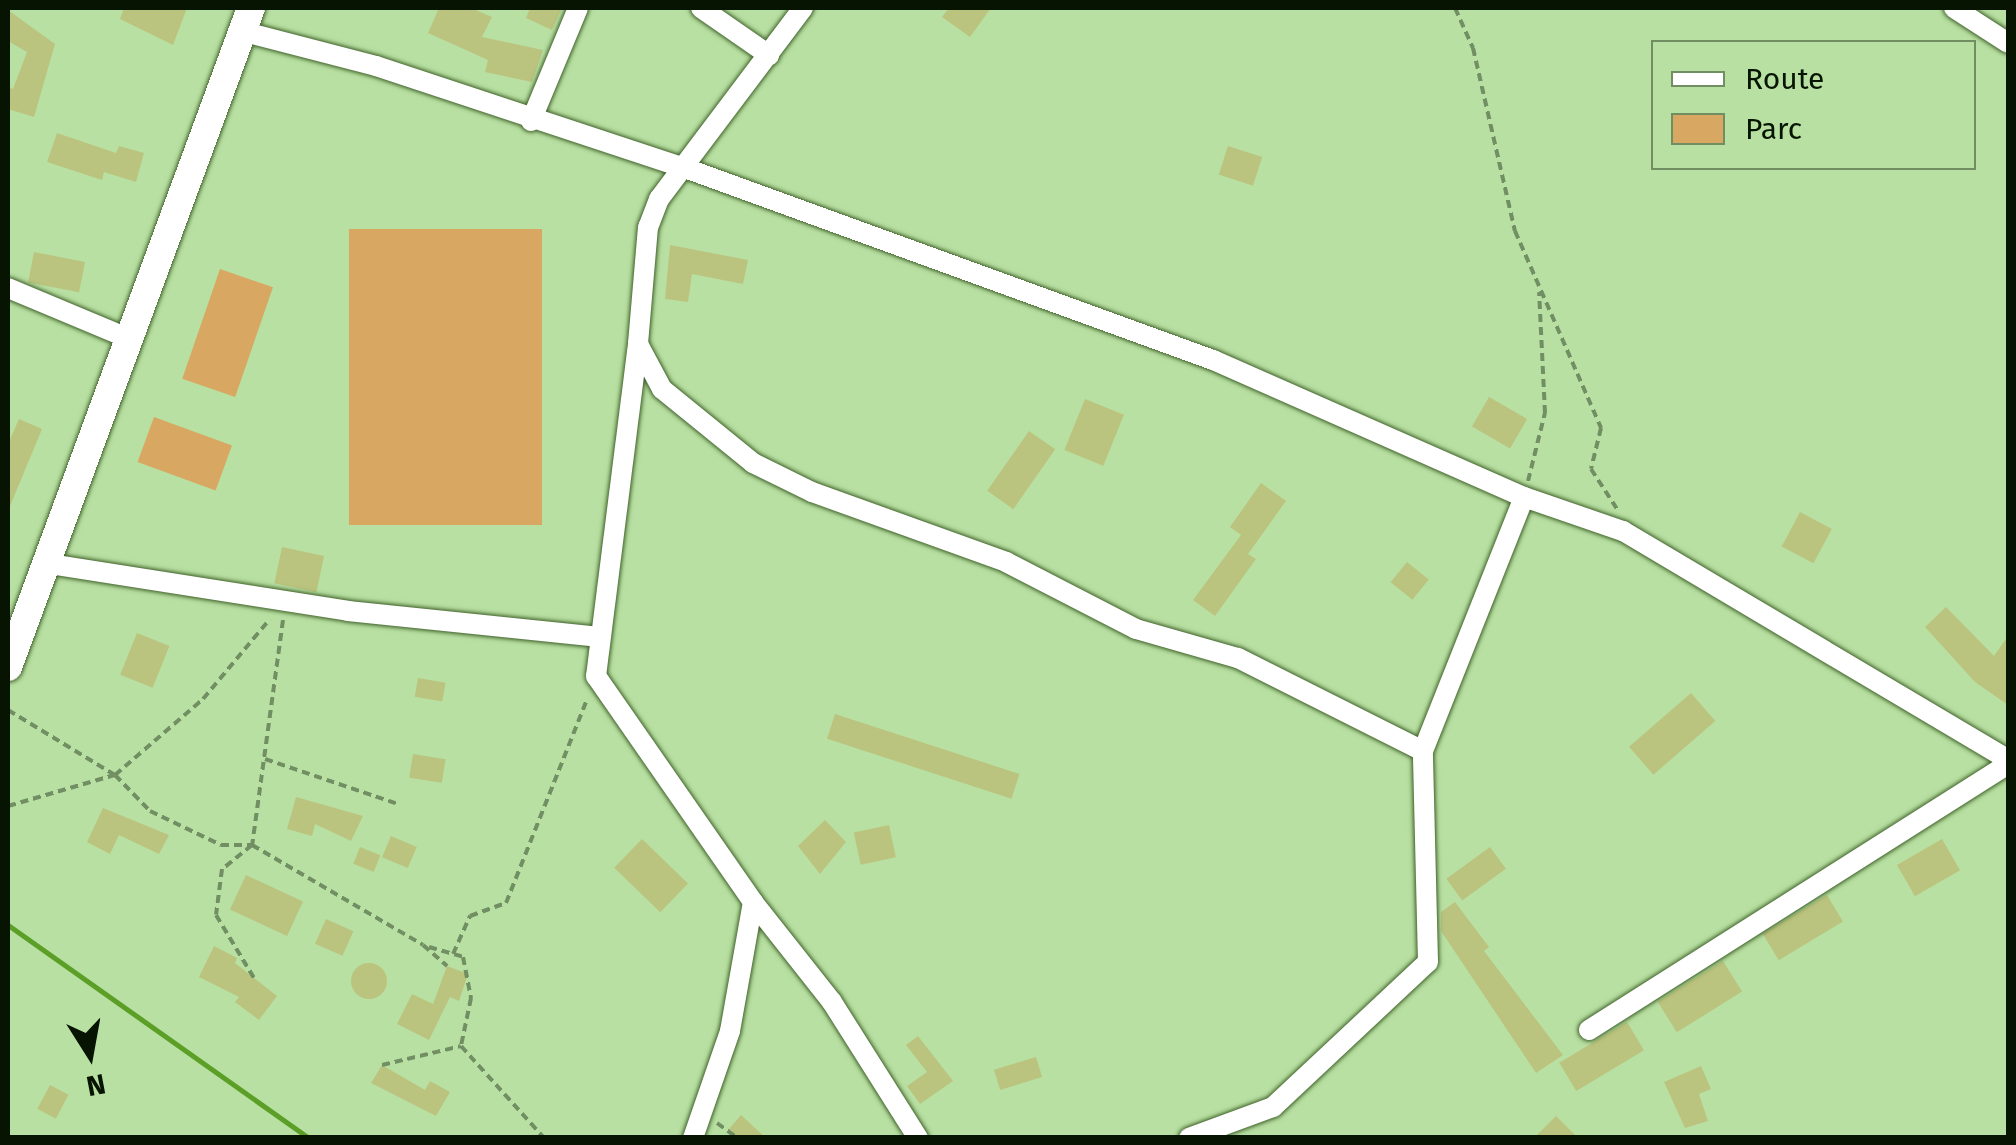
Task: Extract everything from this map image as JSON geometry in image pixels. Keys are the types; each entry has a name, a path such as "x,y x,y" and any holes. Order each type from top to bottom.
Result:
{"street":[{"path":"532,121 578,8"},
{"path":"701,8 769,55"},
{"path":"803,8 660,199 648,227 638,344 596,676 753,902 832,1002 918,1138"},
{"path":"1954,8 2008,43"},
{"path":"8,666 124,337 246,19 532,121 686,168 1214,360 1524,497 1623,532 2008,762 1588,1030"},
{"path":"8,288 124,337"},
{"path":"638,344 678,406 753,462 812,492 1006,562 1136,629 1238,658 1423,751"},
{"path":"1189,1138 1273,1107 1428,962 1423,751 1524,497"},
{"path":"43,563 286,600 600,636"},
{"path":"693,1138 730,1031 753,902"}],"path":[{"path":"1455,8 1473,48 1515,231 1601,428 1591,468 1618,508 1623,532"},
{"path":"1524,497 1545,413 1539,288"},
{"path":"254,978 216,915 222,869 252,845 286,600"},
{"path":"8,806 115,775 203,699 286,600"},
{"path":"453,954 470,916 506,903 596,676"},
{"path":"8,710 115,775 150,811 221,845 252,845 423,945 446,966"},
{"path":"265,759 398,804"},
{"path":"423,945 464,956 470,986 462,1046 544,1138"},
{"path":"382,1064 462,1046"},
{"path":"704,1115 738,1138"}],"green space":[{"path":"349,229 542,229 542,525 349,525"},
{"path":"220,269 273,287 235,397 182,379"},
{"path":"154,417 232,445 216,490 138,462"}],"building":[{"path":"124,8 187,8 173,45 120,19"},
{"path":"439,8 471,8 492,17 482,37 543,50 532,82 485,72 488,60 428,33"},
{"path":"530,8 562,8 552,30 526,18"},
{"path":"949,8 991,8 970,37 942,17"},
{"path":"8,10 55,44 34,117 8,109 8,87 13,89 27,52 8,41"},
{"path":"57,133 116,153 119,146 144,153 136,182 104,172 102,180 47,162"},
{"path":"1228,146 1262,157 1253,186 1219,175"},
{"path":"670,245 748,260 743,284 692,274 688,302 665,299"},
{"path":"34,252 85,262 79,292 28,282"},
{"path":"1489,397 1527,419 1510,448 1472,426"},
{"path":"1085,399 1124,415 1103,466 1064,450"},
{"path":"19,419 42,429 8,511 8,444"},
{"path":"1029,431 1055,449 1013,509 987,491"},
{"path":"1261,483 1286,501 1248,554 1256,559 1215,616 1193,600 1241,535 1230,527"},
{"path":"1800,512 1832,529 1813,563 1782,546"},
{"path":"282,547 324,556 316,592 274,583"},
{"path":"1407,562 1429,580 1412,600 1391,582"},
{"path":"1946,607 1994,656 2008,636 2008,705 1975,682 1925,627"},
{"path":"137,633 169,646 153,688 120,675"},
{"path":"418,678 446,683 442,702 415,697"},
{"path":"1691,693 1715,721 1653,775 1629,747"},
{"path":"835,714 1020,774 1011,799 827,739"},
{"path":"413,754 446,759 442,783 409,778"},
{"path":"296,797 363,816 351,841 315,824 312,836 287,829"},
{"path":"103,808 169,835 159,854 119,835 110,854 87,842"},
{"path":"825,820 846,842 820,874 798,846"},
{"path":"889,825 896,857 861,865 854,832"},
{"path":"391,836 417,847 408,868 382,857"},
{"path":"642,839 688,883 660,912 614,868"},
{"path":"1942,839 1960,870 1915,896 1897,865"},
{"path":"360,847 380,855 374,872 353,864"},
{"path":"1490,847 1506,869 1462,901 1446,879"},
{"path":"246,875 303,902 287,936 230,909"},
{"path":"1827,895 1843,922 1779,960 1763,934"},
{"path":"1455,902 1489,947 1484,951 1563,1055 1536,1073 1441,931 1441,912"},
{"path":"326,919 353,931 342,956 315,944"},
{"path":"214,946 237,958 235,963 277,996 259,1020 235,1002 239,997 199,977"},
{"path":"1723,961 1742,992 1677,1032 1658,1002"},
{"path":"369,963 381,969 387,981 381,993 369,999 357,993 351,981 357,969"},
{"path":"447,966 468,974 459,1001 450,997 429,1040 397,1024 412,994 433,1004"},
{"path":"1627,1022 1644,1050 1576,1091 1559,1063"},
{"path":"918,1036 953,1081 920,1104 907,1086 927,1072 906,1045"},
{"path":"1036,1057 1042,1077 1000,1090 994,1070"},
{"path":"382,1065 425,1090 430,1081 450,1092 436,1116 371,1083"},
{"path":"1701,1066 1711,1089 1699,1094 1708,1121 1685,1128 1664,1082"},
{"path":"50,1085 69,1095 56,1119 37,1109"},
{"path":"741,1115 766,1138 738,1138 729,1129"},
{"path":"1556,1116 1578,1138 1534,1138"}],"waterway":[{"path":"8,925 309,1138"}]}
